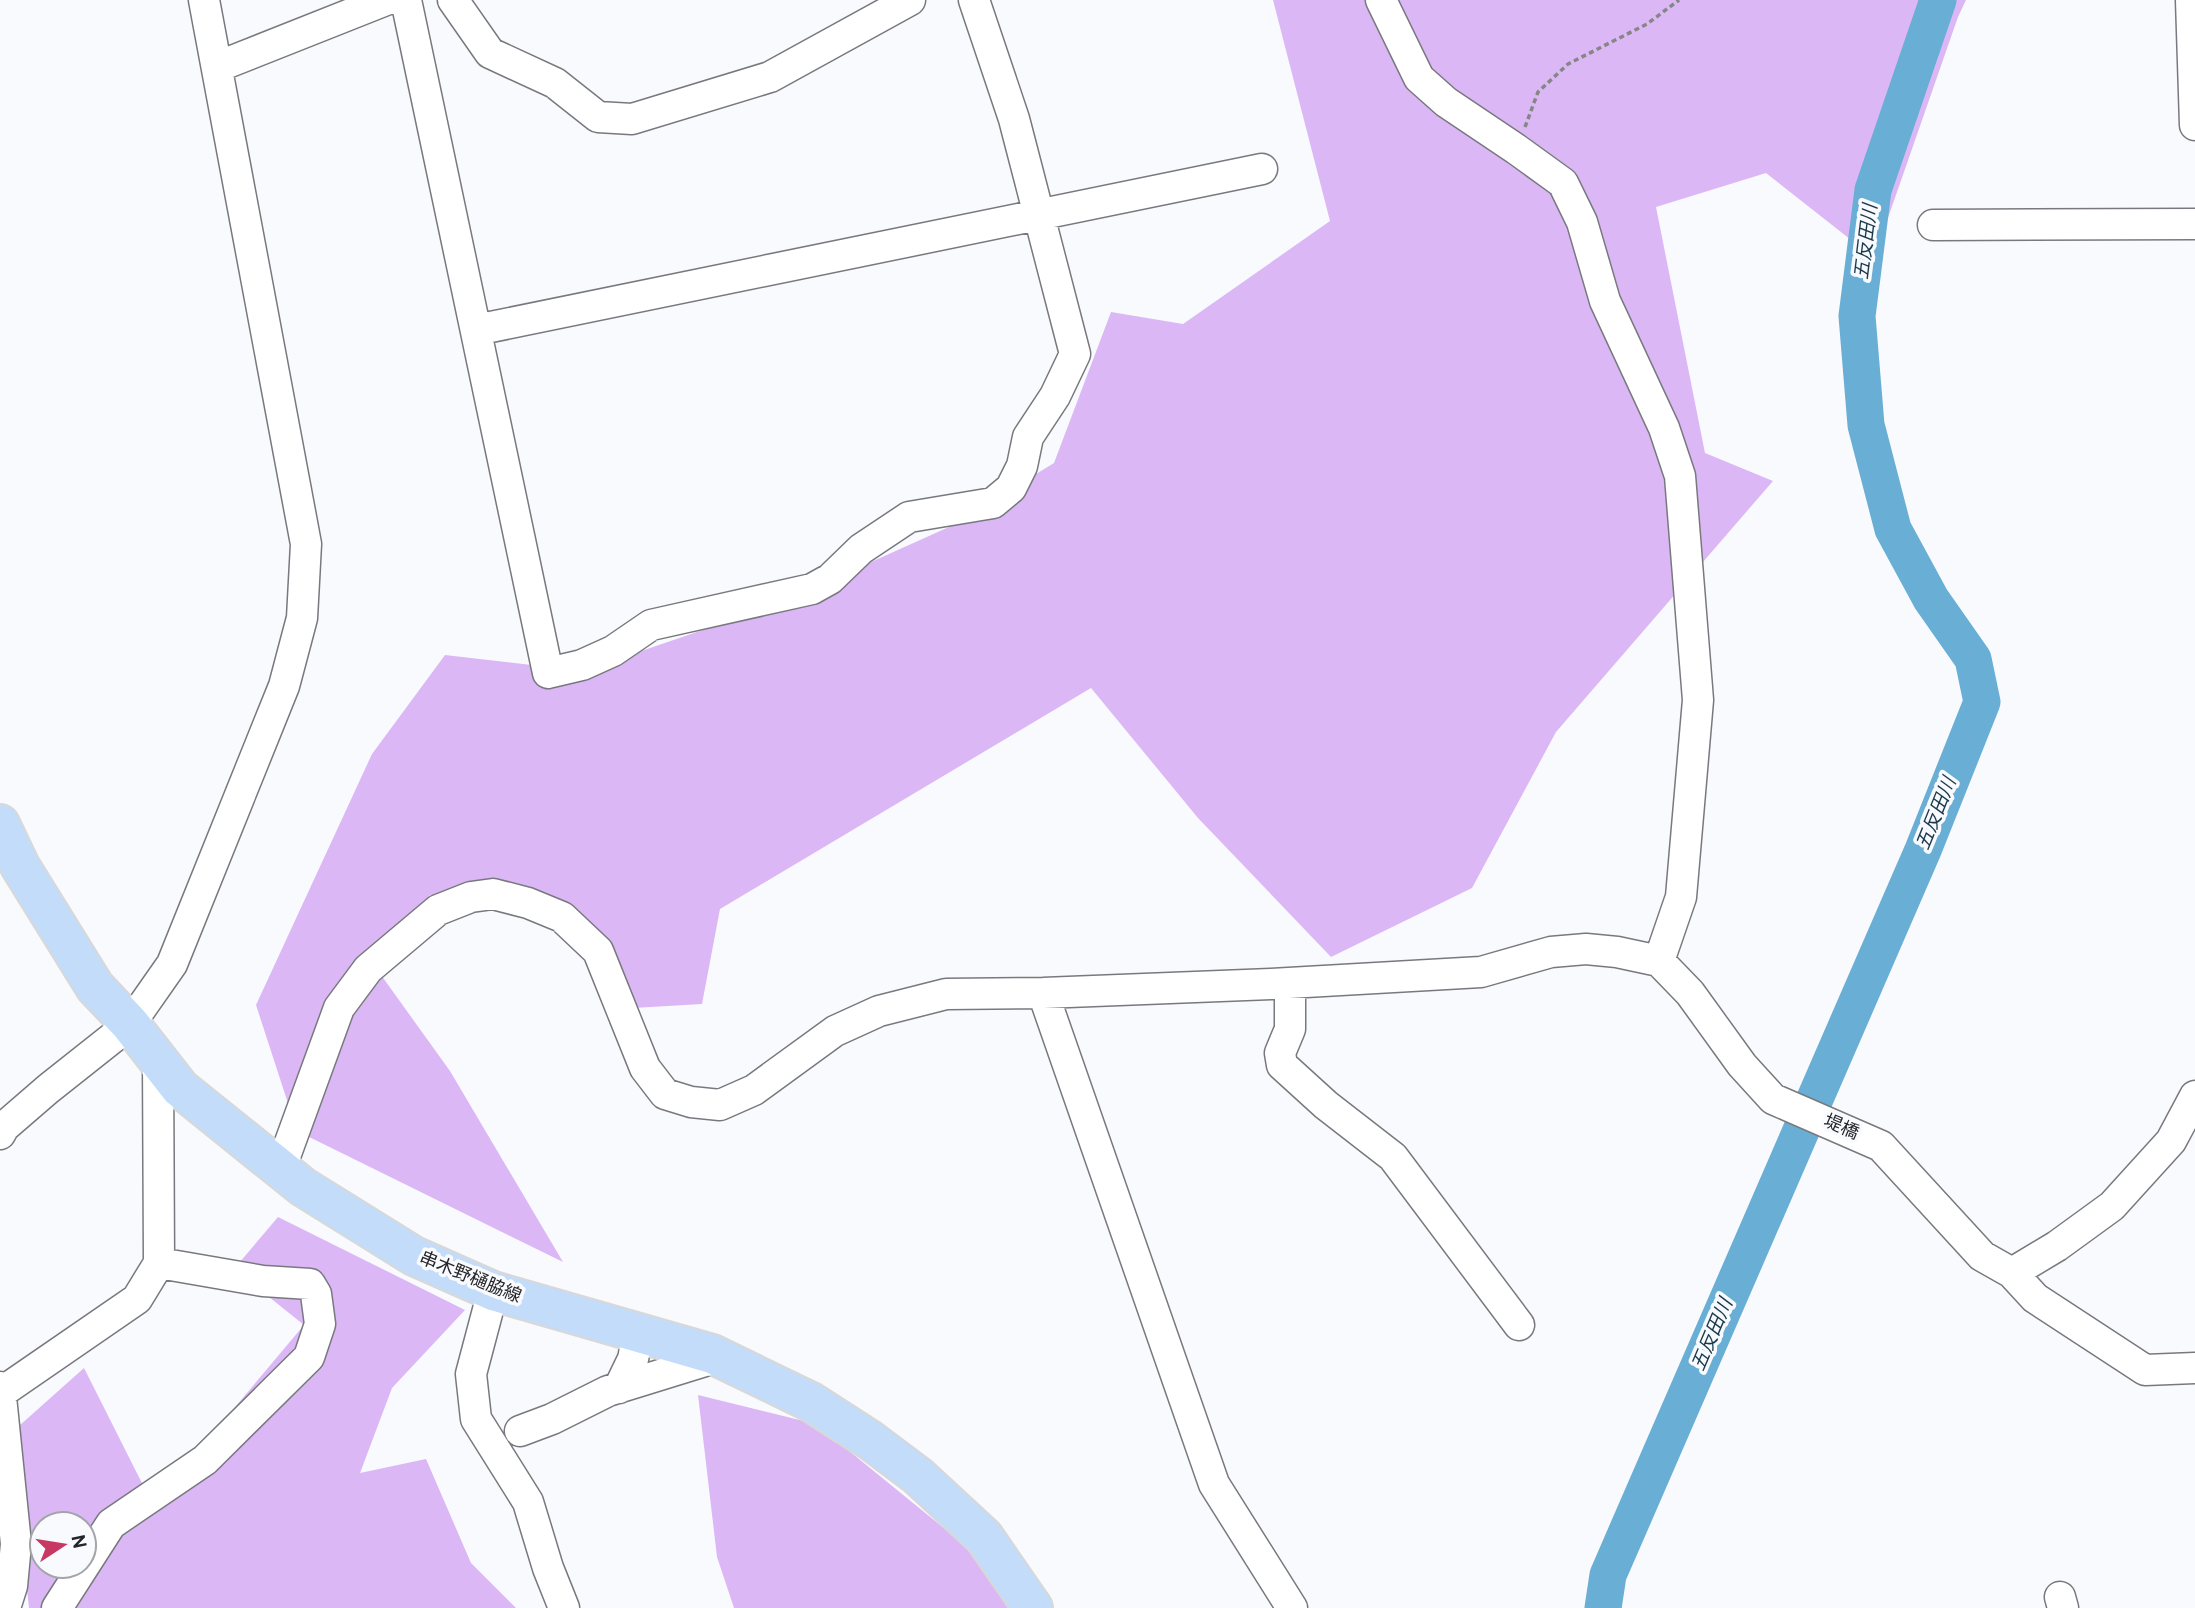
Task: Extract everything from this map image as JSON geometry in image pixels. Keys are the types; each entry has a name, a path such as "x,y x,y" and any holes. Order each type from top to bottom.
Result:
{"main road":[{"name":"串木野樋脇線","path":"0,824 20,866 95,987 130,1024 180,1088 280,1170 414,1256 493,1291 719,1357 811,1402 870,1440 918,1476 984,1537 1033,1608"}],"street":[{"path":"0,1135 4,1127 48,1088 130,1024 172,964 284,686 302,618 306,544 204,0"},
{"path":"218,67 386,0"},
{"path":"405,0 548,673 593,661 651,625 812,589 830,579 861,549 909,517 993,503 1011,488 1022,466 1028,437 1055,396 1075,354 1014,119 974,0"},
{"path":"453,0 490,53 555,83 598,117 632,119 770,77 906,1"},
{"path":"280,1170 338,1008 368,969 398,943 438,910 471,897 493,894 562,917 598,951 645,1068 665,1094 691,1102 720,1105 754,1090 835,1031 879,1011 946,994 1043,993 1290,983 1481,972 1551,952 1586,949 1659,961 1681,897 1698,700 1680,476 1664,428 1605,301 1582,222 1563,184 1446,102 1419,78 1381,0"},
{"path":"2191,0 2195,125"},
{"path":"476,330 1262,169"},
{"path":"1933,225 2195,224"},
{"name":"堤橋","path":"1659,961 1690,993 1742,1065 1773,1099 1881,1146 1982,1256 2011,1273"},
{"path":"1290,983 1290,1029 1280,1053 1282,1065 1326,1105 1393,1157 1519,1325"},
{"path":"1043,993 1214,1484 1293,1608"},
{"path":"5,1608 12,1586 16,1544 5,1499 1,1389 137,1299 159,1263 158,1059"},
{"path":"2195,1096 2171,1141 2112,1206 2057,1246 2011,1273 2035,1297 2145,1370 2195,1368"},
{"path":"98,1544 111,1524 205,1460 309,1357 320,1324 316,1294 310,1284 263,1280 159,1263"},
{"path":"493,1291 471,1374 475,1419 528,1502 548,1568 564,1608"},
{"path":"619,1388 632,1359 638,1334"},
{"path":"520,1431 619,1388 719,1357"},
{"path":"57,1608 75,1580"}],"path":[{"path":"1516,149 1538,92 1568,64 1647,24 1679,0"}],"shaded area":[{"path":"1273,0 1966,0 1874,258 1766,173 1656,207 1705,453 1773,481 1556,732 1472,888 1331,957 1198,818 1091,688 720,909 702,1004 633,1008 551,914 430,895 381,975 450,1071 563,1262 297,1131 256,1005 372,754 445,655 583,671 773,606 949,527 1054,463 1111,312 1183,324 1330,221"},
{"path":"278,1217 465,1310 392,1388 360,1473 426,1459 471,1563 516,1608 29,1608 10,1434 84,1368 153,1505 304,1325 234,1269"},
{"path":"698,1395 816,1424 977,1555 1008,1608 734,1608 717,1557"}],"waterway":[{"name":"五反田川","path":"1603,1608 1608,1575 1923,850 1982,702 1973,659 1931,599 1893,529 1866,425 1857,316 1873,190 1938,0"}]}
